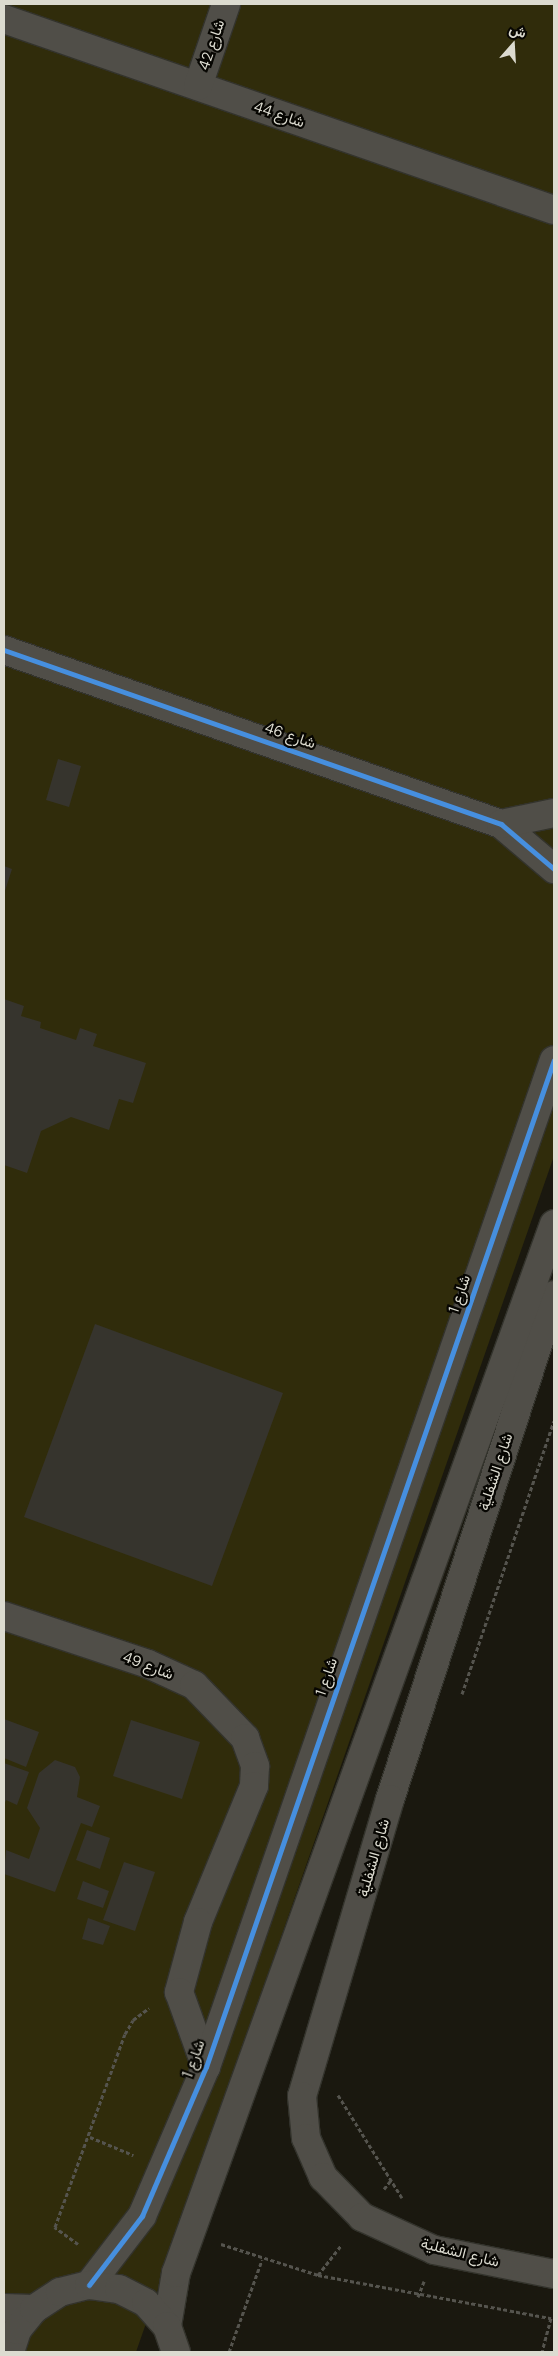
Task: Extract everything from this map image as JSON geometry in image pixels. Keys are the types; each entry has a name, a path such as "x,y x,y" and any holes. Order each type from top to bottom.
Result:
{"street":[{"name":"شارع 42","path":"198,86 226,4"},
{"name":"شارع 44","path":"4,19 554,210"},
{"name":"شارع 46","path":"4,650 501,824 554,869"},
{"path":"501,824 554,813"},
{"name":"شارع 1","path":"90,2285 132,2232 164,2168 206,2067 554,1060"},
{"path":"166,2326 176,2273 554,1224"},
{"name":"شارع الشفلية","path":"554,1295 390,1799 302,2096 306,2138 323,2177 342,2200 387,2231 434,2250 554,2274"},
{"name":"شارع 49","path":"4,1616 148,1664 194,1685 245,1738 255,1766 248,1808 198,1922 179,1992"},
{"name":"شارع 1","path":"179,1992 206,2067"},
{"path":"10,2352 18,2330 34,2309 60,2292 90,2285 119,2289 146,2303 166,2326 176,2352"},
{"path":"4,2308 34,2309"}],"path":[{"path":"458,1705 554,1421"},
{"path":"83,2248 55,2227 133,2020 179,1992"},
{"path":"336,2091 405,2203"},
{"path":"90,2137 164,2168"},
{"path":"191,2233 262,2260 418,2297 551,2318 542,2352"},
{"path":"418,2297 434,2250"},
{"path":"230,2352 262,2260"}],"shaded area":[{"path":"4,4 554,4 554,1156 136,2352 4,2352"}],"building":[{"path":"58,759 81,766 69,807 46,800"},
{"path":"4,866 12,869 4,894"},
{"path":"4,999 24,1006 21,1016 41,1022 40,1028 76,1040 80,1028 97,1034 93,1046 146,1063 133,1103 119,1099 109,1130 71,1117 41,1131 27,1173 4,1165"},
{"path":"95,1324 283,1393 212,1586 24,1517"},
{"path":"4,1719 39,1732 26,1767 4,1758"},
{"path":"131,1720 200,1742 182,1799 113,1776"},
{"path":"55,1760 75,1767 80,1777 77,1797 100,1806 92,1827 81,1823 55,1892 4,1874 6,1850 29,1859 40,1828 27,1808 39,1773"},
{"path":"4,1763 29,1772 17,1805 6,1800 4,1805"},
{"path":"87,1830 110,1838 100,1869 76,1860"},
{"path":"124,1862 155,1872 135,1931 103,1920"},
{"path":"83,1881 109,1891 103,1908 77,1899"},
{"path":"88,1918 110,1926 103,1945 82,1939"}],"cycle path":[{"path":"4,650 501,824 554,869"},
{"path":"89,2285 142,2216 206,2067 554,1060"}]}
